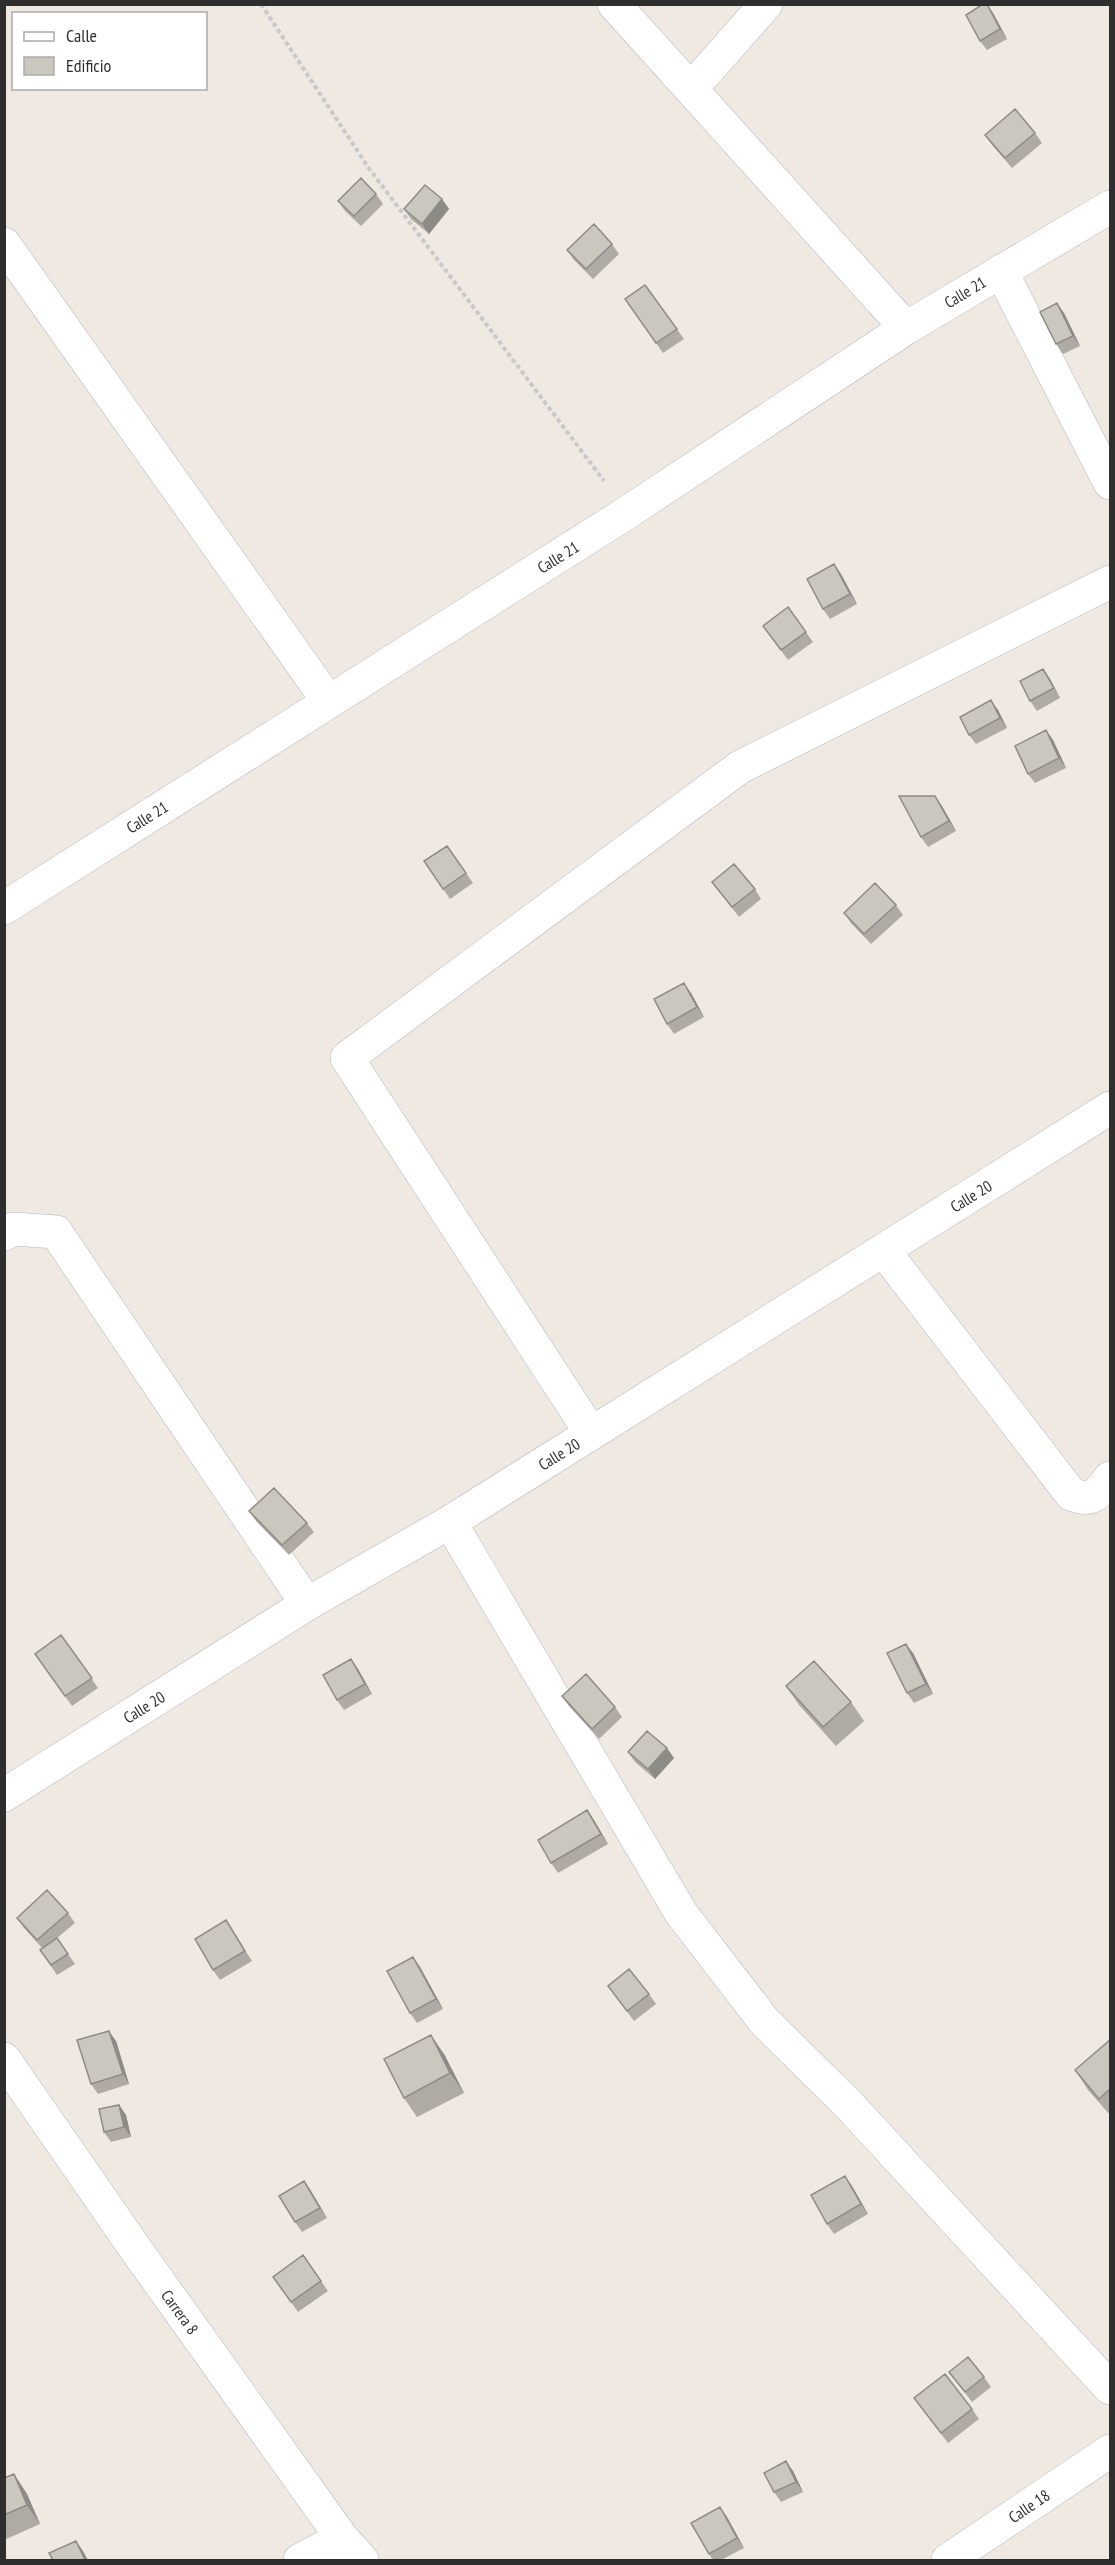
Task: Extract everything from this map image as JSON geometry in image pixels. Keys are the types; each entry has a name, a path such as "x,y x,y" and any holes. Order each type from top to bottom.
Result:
{"street":[{"path":"614,4 906,328"},
{"path":"691,89 766,4"},
{"name":"Calle 21","path":"4,908 628,512 906,328 1110,207"},
{"path":"4,244 329,702"},
{"path":"1001,271 1110,483"},
{"path":"591,1433 347,1058 740,767 1110,582"},
{"name":"Calle 20","path":"4,1795 307,1604 450,1522 1110,1108"},
{"path":"4,1234 14,1228 56,1232 307,1604"},
{"path":"884,1251 1071,1494 1084,1499 1096,1495 1110,1478"},
{"path":"450,1522 681,1913 764,2021 849,2105 1110,2388"},
{"name":"Carrera 8","path":"4,2059 139,2254 352,2549"},
{"name":"Calle 18","path":"948,2560 1110,2451"},
{"path":"300,2560 352,2549"}],"path":[{"path":"261,4 368,167 628,512"}],"building":[{"path":"983,4 987,4 1000,29 980,41 966,15"},
{"path":"1015,109 1035,133 1005,158 985,135"},
{"path":"361,178 376,194 354,216 338,201"},
{"path":"425,185 442,199 422,224 404,209"},
{"path":"594,224 612,244 586,269 567,250"},
{"path":"645,285 677,329 656,343 625,299"},
{"path":"1057,303 1073,336 1056,344 1040,312"},
{"path":"834,564 850,594 823,609 807,579"},
{"path":"788,607 806,632 781,650 763,626"},
{"path":"1043,669 1054,688 1030,701 1020,681"},
{"path":"991,700 1000,718 969,735 960,717"},
{"path":"1046,730 1059,758 1028,774 1015,746"},
{"path":"899,796 935,796 949,821 921,837"},
{"path":"447,846 466,873 443,889 424,861"},
{"path":"734,864 755,889 732,907 712,882"},
{"path":"875,883 896,905 864,934 844,913"},
{"path":"684,983 697,1007 667,1024 654,999"},
{"path":"274,1488 307,1523 282,1545 249,1511"},
{"path":"61,1635 92,1678 65,1696 35,1654"},
{"path":"906,1644 926,1684 907,1693 887,1653"},
{"path":"351,1659 365,1684 337,1700 323,1675"},
{"path":"814,1661 851,1702 823,1727 786,1686"},
{"path":"586,1674 615,1707 592,1729 562,1696"},
{"path":"647,1731 667,1748 648,1769 628,1752"},
{"path":"587,1810 601,1834 551,1863 538,1840"},
{"path":"47,1890 68,1913 37,1940 17,1918"},
{"path":"226,1920 245,1951 213,1970 195,1939"},
{"path":"57,1938 68,1954 51,1965 40,1950"},
{"path":"413,1957 436,1999 410,2013 387,1971"},
{"path":"629,1969 649,1994 627,2011 608,1986"},
{"path":"109,2031 123,2074 91,2084 77,2040"},
{"path":"431,2035 450,2073 404,2098 384,2059"},
{"path":"1110,2040 1110,2089 1099,2099 1075,2070"},
{"path":"119,2105 124,2127 104,2132 99,2109"},
{"path":"845,2176 861,2204 827,2224 811,2195"},
{"path":"304,2181 320,2208 295,2222 279,2196"},
{"path":"303,2255 321,2281 291,2302 273,2277"},
{"path":"968,2357 984,2377 965,2392 949,2372"},
{"path":"945,2374 972,2409 941,2433 914,2398"},
{"path":"786,2461 796,2482 774,2492 764,2473"},
{"path":"14,2474 27,2505 4,2515 4,2478"},
{"path":"720,2507 737,2538 709,2554 691,2523"},
{"path":"76,2541 85,2560 53,2560 49,2553"}]}
